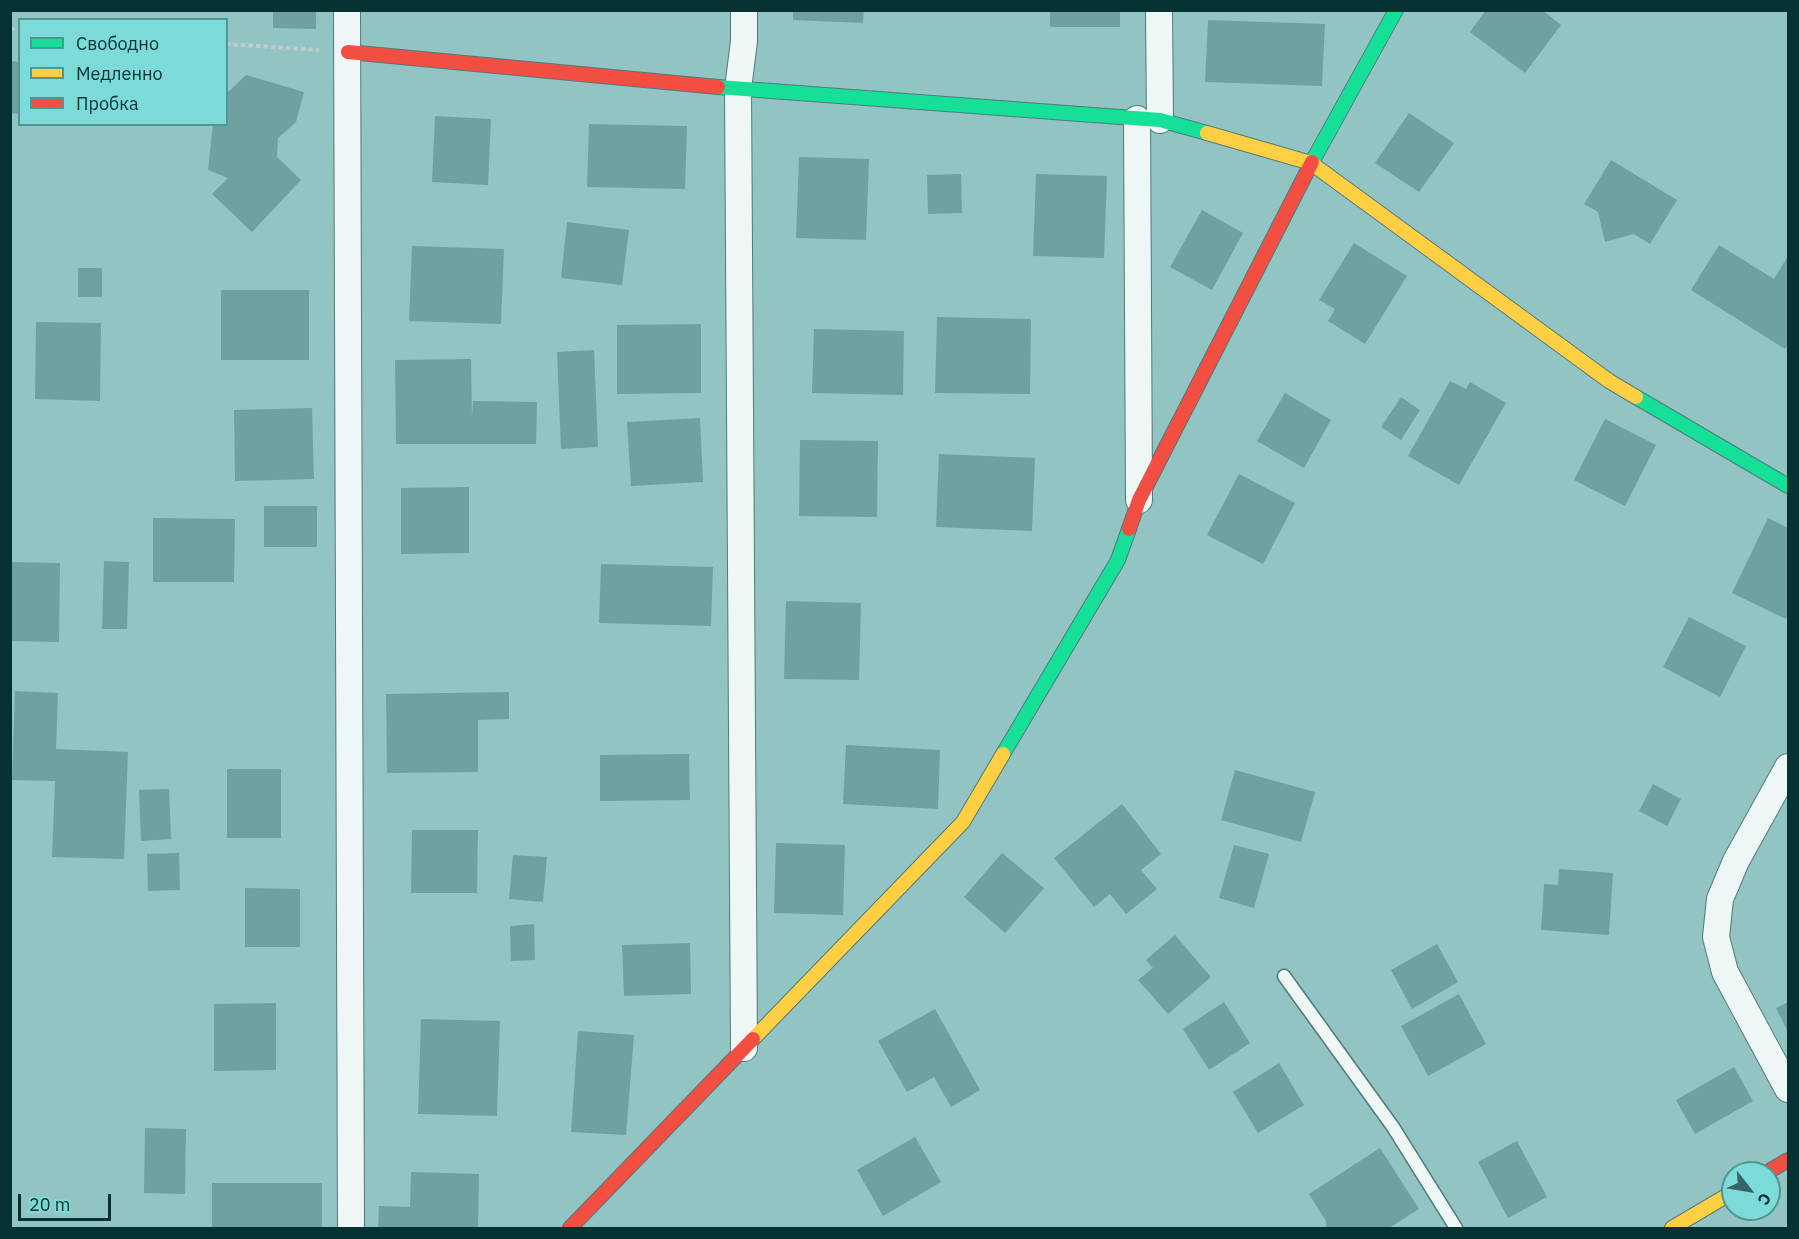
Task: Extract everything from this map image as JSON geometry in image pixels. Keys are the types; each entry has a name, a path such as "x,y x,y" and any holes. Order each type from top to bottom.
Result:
{"street":[{"path":"347,10 351,1228"},
{"path":"744,10 744,41 738,89 744,1048"},
{"path":"1139,500 1149,120 1160,10"},
{"path":"570,1228 963,822 1118,560 1139,500 1311,163 1396,10"},
{"path":"348,52 738,89 1149,120 1311,163 1609,381 1788,486"},
{"path":"1788,767 1736,861 1720,899 1716,937 1725,972 1788,1089"},
{"path":"1672,1228 1721,1199"}],"lane":[{"path":"1284,976 1393,1127 1456,1228"}],"path":[{"path":"228,44 348,52"}],"building":[{"path":"273,10 316,10 316,29 273,28"},
{"path":"793,10 864,10 863,23 793,20"},
{"path":"1050,10 1120,10 1120,27 1050,27"},
{"path":"1486,10 1542,10 1561,25 1525,73 1470,32"},
{"path":"1208,20 1325,24 1322,86 1205,82"},
{"path":"10,61 18,62 18,114 10,113"},
{"path":"246,75 304,92 296,122 278,138 277,157 301,180 252,232 212,194 228,178 208,170 213,126 228,126 228,92"},
{"path":"1409,113 1454,143 1419,192 1375,163"},
{"path":"435,116 491,119 488,185 432,182"},
{"path":"589,124 687,126 685,189 587,187"},
{"path":"799,157 869,159 866,240 796,238"},
{"path":"1611,160 1677,200 1650,244 1634,234 1605,242 1598,212 1584,204"},
{"path":"961,174 962,213 928,214 927,175"},
{"path":"1036,174 1107,176 1104,258 1033,256"},
{"path":"1202,210 1243,233 1212,290 1170,267"},
{"path":"567,222 629,230 622,285 561,278"},
{"path":"1354,243 1407,276 1365,344 1328,321 1335,309 1319,300"},
{"path":"1719,245 1774,279 1788,256 1788,344 1785,349 1691,290"},
{"path":"412,246 504,249 501,324 409,321"},
{"path":"78,268 102,268 102,297 78,297"},
{"path":"221,290 309,290 309,360 221,360"},
{"path":"937,317 1031,319 1030,394 935,393"},
{"path":"36,322 101,323 100,401 35,399"},
{"path":"701,324 701,393 617,394 617,325"},
{"path":"814,329 904,331 903,395 812,393"},
{"path":"594,350 598,447 561,449 557,352"},
{"path":"471,359 472,418 473,401 537,402 536,444 396,444 395,360"},
{"path":"1450,381 1466,389 1470,382 1506,403 1459,485 1408,456"},
{"path":"1285,393 1331,420 1304,468 1257,441"},
{"path":"1401,397 1420,410 1401,440 1381,427"},
{"path":"312,408 314,479 235,481 234,410"},
{"path":"700,418 703,482 631,486 627,422"},
{"path":"1605,419 1656,445 1625,506 1574,480"},
{"path":"800,440 878,441 877,517 799,516"},
{"path":"939,454 1035,458 1032,531 936,527"},
{"path":"1239,474 1295,503 1263,564 1207,535"},
{"path":"469,487 469,553 401,554 401,488"},
{"path":"264,506 317,506 317,547 264,547"},
{"path":"153,518 235,519 234,582 153,582"},
{"path":"1768,518 1788,528 1788,614 1786,619 1732,593"},
{"path":"104,561 129,562 127,629 102,629"},
{"path":"10,562 60,563 59,642 10,641"},
{"path":"601,564 713,567 711,626 599,623"},
{"path":"786,601 861,603 859,680 784,679"},
{"path":"1689,617 1746,646 1720,697 1663,667"},
{"path":"15,691 58,693 56,749 128,752 124,859 52,857 55,781 12,780"},
{"path":"509,692 509,719 478,720 478,772 387,773 386,694"},
{"path":"846,745 940,750 938,809 843,804"},
{"path":"689,754 690,800 600,801 600,755"},
{"path":"227,769 281,769 281,838 227,838"},
{"path":"1235,770 1315,792 1301,842 1221,820"},
{"path":"1653,784 1681,799 1667,826 1639,811"},
{"path":"169,789 171,839 141,841 139,790"},
{"path":"1122,804 1161,854 1141,870 1157,889 1126,914 1110,894 1094,907 1054,858"},
{"path":"412,830 478,830 477,893 411,893"},
{"path":"776,843 845,845 843,915 774,913"},
{"path":"1234,845 1269,854 1254,908 1219,898"},
{"path":"179,853 180,890 148,891 147,854"},
{"path":"1002,853 1044,888 1005,933 964,897"},
{"path":"513,855 547,857 543,902 509,899"},
{"path":"1559,869 1613,873 1609,935 1541,930 1544,884 1558,885"},
{"path":"245,888 300,889 300,947 245,947"},
{"path":"534,924 535,960 511,961 510,926"},
{"path":"1175,935 1211,977 1168,1014 1138,980 1153,968 1146,960"},
{"path":"690,943 691,994 624,996 622,945"},
{"path":"1437,944 1458,982 1412,1009 1391,970"},
{"path":"1459,994 1486,1044 1428,1076 1401,1026"},
{"path":"1224,1002 1250,1043 1209,1070 1183,1029"},
{"path":"1788,1002 1788,1032 1776,1008"},
{"path":"276,1003 276,1070 214,1071 214,1004"},
{"path":"935,1009 980,1090 951,1107 934,1077 907,1092 878,1041"},
{"path":"421,1019 500,1021 497,1116 418,1114"},
{"path":"578,1031 634,1035 626,1135 571,1132"},
{"path":"1279,1063 1304,1105 1258,1133 1233,1092"},
{"path":"1734,1067 1753,1101 1695,1134 1676,1100"},
{"path":"145,1128 186,1129 185,1194 144,1193"},
{"path":"915,1137 941,1182 883,1216 857,1170"},
{"path":"1517,1141 1547,1197 1508,1218 1478,1162"},
{"path":"1380,1148 1419,1209 1389,1228 1326,1228 1326,1221 1309,1194"},
{"path":"411,1172 479,1174 478,1228 378,1228 379,1206 410,1207"},
{"path":"212,1183 322,1183 322,1228 212,1228"}],"traffic: fast":[{"path":"1312,162 1396,10"},
{"path":"718,87 1160,120 1207,133"},
{"path":"1636,397 1788,486"},
{"path":"1003,754 1118,560 1129,529"}],"traffic: slow":[{"path":"1207,133 1311,163 1609,381 1636,397"},
{"path":"753,1039 963,822 1003,754"},
{"path":"1672,1228 1721,1199"}],"traffic: jam":[{"path":"348,52 718,87"},
{"path":"1129,529 1139,500 1312,162"},
{"path":"570,1228 753,1039"},
{"path":"1781,1164 1788,1160"}]}
